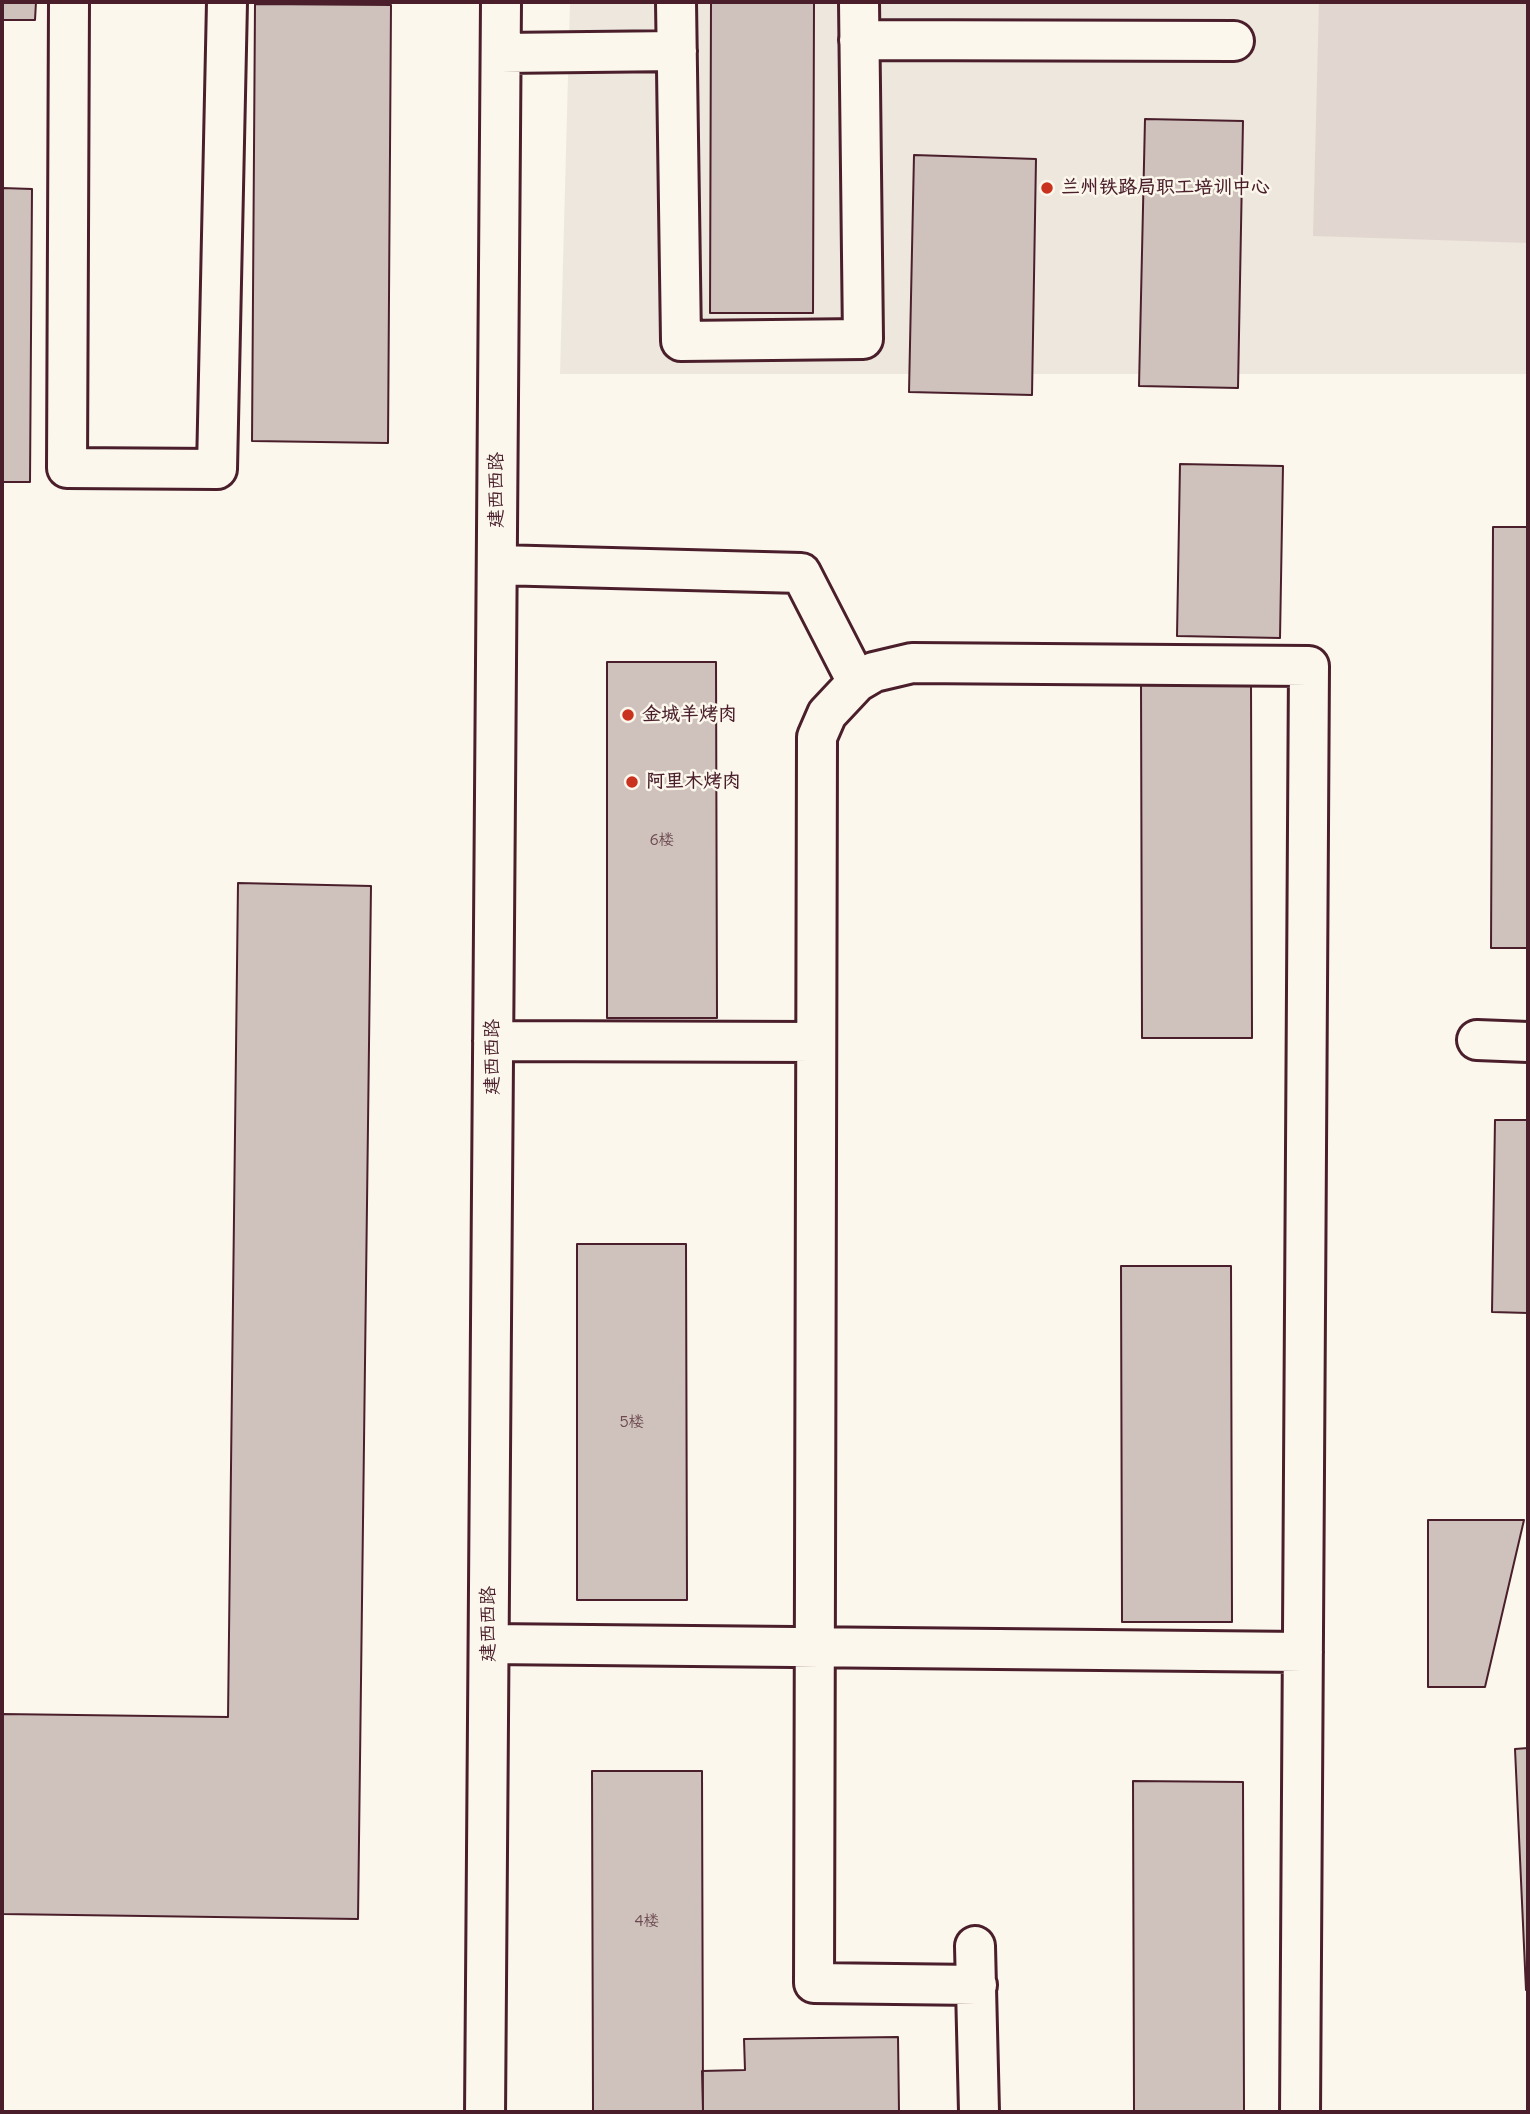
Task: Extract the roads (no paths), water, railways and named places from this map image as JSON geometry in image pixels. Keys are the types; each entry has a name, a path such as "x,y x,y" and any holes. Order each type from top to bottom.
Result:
{"street":[{"path":"69,2 67,468 204,469 217,469 227,2"},
{"name":"建西西路","path":"485,2112 501,2"},
{"path":"676,2 681,341 863,339 859,2"},
{"path":"859,40 1234,41"},
{"path":"500,53 677,51"},
{"path":"497,565 801,573 857,682"},
{"path":"977,1985 814,1983 817,737 827,714 857,682 874,672 912,663 1309,666 1300,2112"},
{"path":"1477,1040 1528,1042"},
{"path":"493,1041 816,1042"},
{"path":"489,1644 1303,1652"},
{"path":"975,1946 979,2112"}],"place":[{"name":"兰州铁路局职工培训中心","path":"1047,188"},
{"name":"金城羊烤肉","path":"628,715"},
{"name":"阿里木烤肉","path":"632,782"}]}
